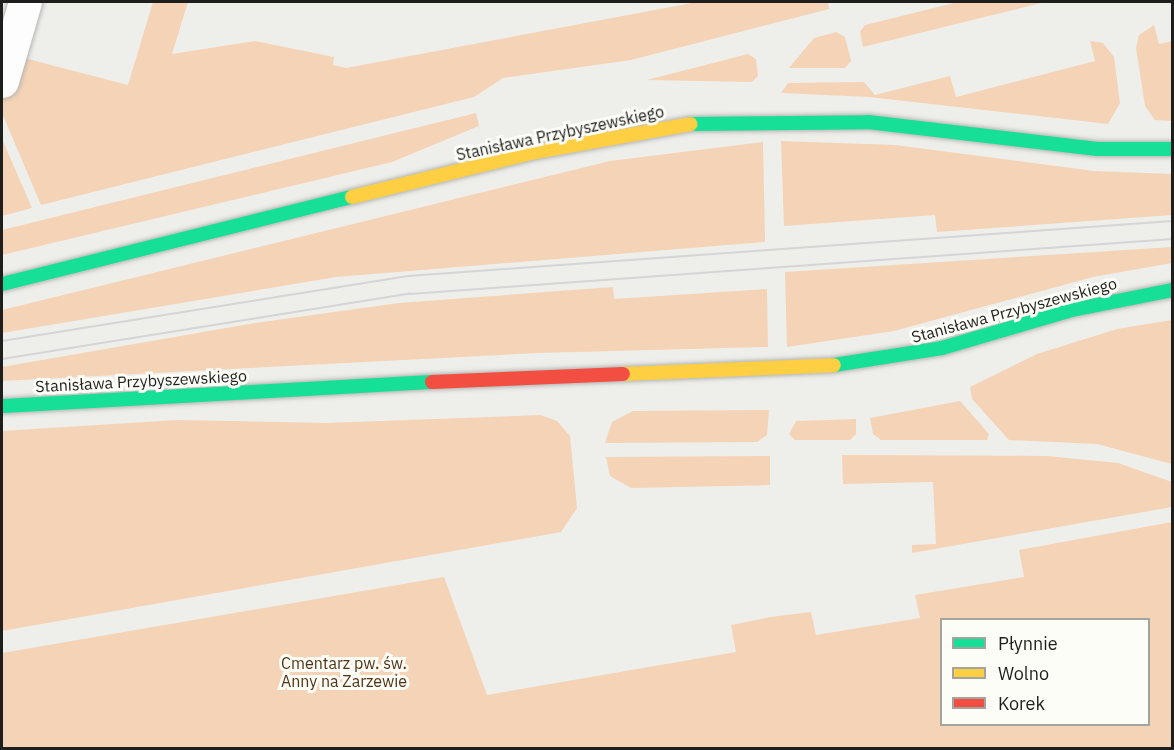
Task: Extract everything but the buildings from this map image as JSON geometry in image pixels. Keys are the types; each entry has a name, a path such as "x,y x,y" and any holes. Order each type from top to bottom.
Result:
{"main road":[{"name":"Stanisława Przybyszewskiego","path":"2,284 535,152 677,124 847,121 1097,149 1173,149"},
{"name":"Stanisława Przybyszewskiego","path":"2,406 538,376 815,368 942,348 1072,310 1173,290"}],"street":[{"path":"2,81 25,2"}],"green space":[{"path":"153,2 188,2 172,54 255,41 334,57 333,65 346,68 697,2 828,2 829,9 631,60 503,78 474,97 41,205 2,113 2,99 24,58 128,85"},
{"path":"958,2 1045,2 863,47 860,32 865,25"},
{"path":"1154,25 1159,44 1172,41 1172,121 1155,120 1145,106 1136,48 1139,35"},
{"path":"836,32 845,37 851,61 845,68 789,68 814,38"},
{"path":"1090,41 1103,43 1114,57 1120,103 1108,124 869,97 781,93 788,83 864,82 875,95 950,76 956,97 1095,61"},
{"path":"748,54 756,59 758,76 752,82 647,80"},
{"path":"476,113 479,126 392,162 2,255 2,230"},
{"path":"2,139 32,208 2,216"},
{"path":"781,141 895,145 1094,171 1172,174 1172,215 937,232 935,215 784,226"},
{"path":"763,142 765,242 336,277 2,333 2,310 610,161"},
{"path":"1172,247 1172,263 1093,277 894,331 787,347 785,272"},
{"path":"613,287 614,299 767,289 768,347 538,353 2,381 2,367 255,323 399,303"},
{"path":"1172,320 1172,464 1097,444 1009,440 972,399 970,387 1037,354 1117,329"},
{"path":"960,401 989,434 987,440 881,440 873,434 870,418"},
{"path":"769,410 767,435 757,442 605,443 612,422 633,411"},
{"path":"540,415 557,421 570,436 577,508 561,532 2,631 2,431 178,420 327,423"},
{"path":"856,419 856,434 850,440 795,440 789,434 796,421"},
{"path":"842,455 1047,456 1118,463 1172,482 1172,507 912,553 912,545 936,544 933,482 843,484"},
{"path":"770,456 770,485 631,488 610,476 606,457"},
{"name":"Cmentarz pw. św. Anny na Zarzewie","path":"1172,522 1172,748 2,748 2,653 444,577 487,695 736,652 731,625 771,617 811,612 816,635 920,618 915,595 1024,577 1019,550"}],"tram line":[{"path":"2,341 408,276 1172,221"},
{"path":"2,359 410,294 1172,239"}],"traffic: fast":[{"path":"691,124 868,122 1097,149 1172,149"},
{"path":"2,284 352,197"},
{"path":"834,365 942,348 1072,310 1172,290"},
{"path":"2,406 432,382"}],"traffic: slow":[{"path":"352,197 535,152 691,124"},
{"path":"623,374 834,365"}],"traffic: jam":[{"path":"432,382 623,374"}]}
